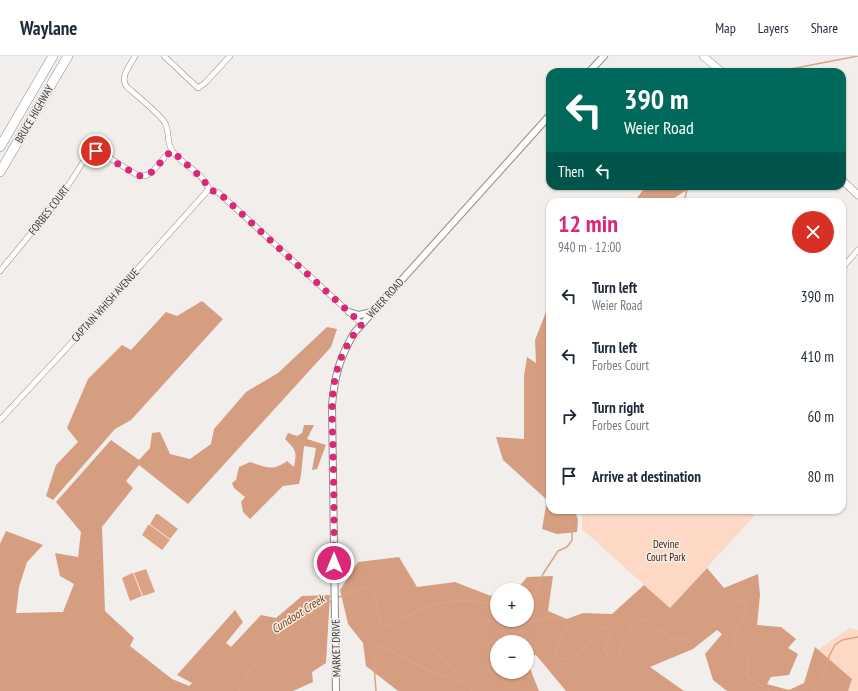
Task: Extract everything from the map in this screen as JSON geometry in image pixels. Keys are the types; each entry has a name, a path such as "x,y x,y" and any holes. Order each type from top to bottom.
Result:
{"highway":[{"path":"40,79 40,68 46,56"},
{"name":"BRUCE HIGHWAY","path":"0,147 53,56"},
{"name":"BRUCE HIGHWAY","path":"0,172 68,56"}],"main road":[{"path":"703,56 718,68"},
{"path":"707,56 719,68"},
{"path":"846,184 858,195"}],"street":[{"path":"98,142 96,151 137,175 142,176 149,175 165,156 172,151 168,144 168,130 164,121 123,83 123,78 135,56"},
{"path":"164,56 198,88 205,83 230,56"},
{"path":"593,68 604,56"},
{"name":"WEIER ROAD","path":"172,151 204,180 208,189 219,193 362,324 546,119"},
{"name":"FORBES COURT","path":"0,271 60,198 87,156 93,151 96,151"},
{"name":"CAPTAIN WHISH AVENUE","path":"0,420 64,351 208,189"},
{"path":"846,264 858,250"},
{"path":"349,312 362,315 374,311"},
{"name":"MARKET DRIVE","path":"336,691 332,405 335,379 341,357 354,333 362,324"}],"green space":[{"name":"Devine Court Park","path":"582,514 752,514 754,516 670,608 582,529"},
{"path":"849,628 858,630 858,691 848,691 852,679 818,650"}],"shaded area":[{"path":"643,190 687,190 674,198 637,198"},
{"path":"202,301 223,319 131,420 115,429 53,500 46,496 56,465 78,442 67,428 88,379 122,345 131,350 166,312 177,316"},
{"path":"546,312 546,499 503,460 496,437 524,439 524,376 527,357 536,363 535,340"},
{"path":"327,327 337,329 331,347 188,504 139,465 126,481 133,488 102,527 105,611 134,638 130,646 172,679 189,686 192,683 177,675 235,610 243,622 226,643 231,647 261,615 276,618 302,596 330,595 326,663 312,672 313,682 293,691 0,691 0,544 6,531 43,545 27,562 19,587 16,613 63,612 74,584 60,576 55,553 78,557 81,532 56,502 111,440 139,460 150,448 152,433 160,432 170,454 190,459 211,444 214,429 246,392 278,373"},
{"path":"304,425 314,425 307,439 326,445 317,469 312,470 316,448 304,446 299,484 283,486 250,519 243,512 241,502 245,497 234,488 232,483 236,480 239,467 250,462 269,468 287,461 294,467 295,451 285,439 288,433 297,436 302,433"},
{"path":"546,506 546,514 576,514 578,519 577,532 557,534 542,529"},
{"path":"156,514 178,529 170,539 150,524"},
{"path":"148,525 170,540 162,550 142,535"},
{"path":"399,557 417,587 455,582 490,596 490,627 534,627 534,583 522,583 527,577 553,576 548,611 567,619 583,613 612,614 644,585 670,608 707,568 724,588 758,574 760,595 757,625 781,627 796,639 788,648 798,654 789,675 771,677 767,684 789,690 804,683 815,647 852,679 848,691 727,691 713,680 705,654 722,634 717,630 693,649 650,667 684,691 566,691 536,655 534,655 534,635 490,635 490,679 534,678 539,691 398,691 366,666 363,643 348,624 340,590 358,562"},
{"path":"146,569 155,592 143,596 134,573"},
{"path":"132,573 142,596 130,601 122,578"}],"waterway":[{"name":"Cundoot Creek","path":"796,68 858,56"},
{"name":"Cundoot Creek","path":"685,198 687,190"},
{"name":"Cundoot Creek","path":"534,599 543,574 558,551 567,547 572,540 572,533 567,514"},
{"name":"Cundoot Creek","path":"337,598 358,589 368,588 376,596 379,622 384,626 430,606 442,603 466,600 490,604"},
{"name":"Cundoot Creek","path":"239,691 268,645 289,632 309,615 333,600"},
{"path":"534,620 553,617 565,621 567,626 556,648 556,656 560,659 568,658 582,651 597,632 605,628 609,630 610,638 604,650 613,660 618,658 628,633 636,621 645,619 675,640 680,640 715,625 738,602 742,601 747,603 747,609 735,634 735,646 748,654 749,660 747,677 770,691"},
{"path":"404,618 417,630 472,691"},
{"path":"814,691 823,678 829,656 835,645 842,640 858,637"},
{"path":"376,691 373,653 381,645 429,671 465,684"}],"route":[{"path":"96,151 137,175 142,176 149,175 165,156 172,151 179,159 204,180 208,189 219,193 362,324 354,333 341,357 335,379 332,405 334,563"}]}
